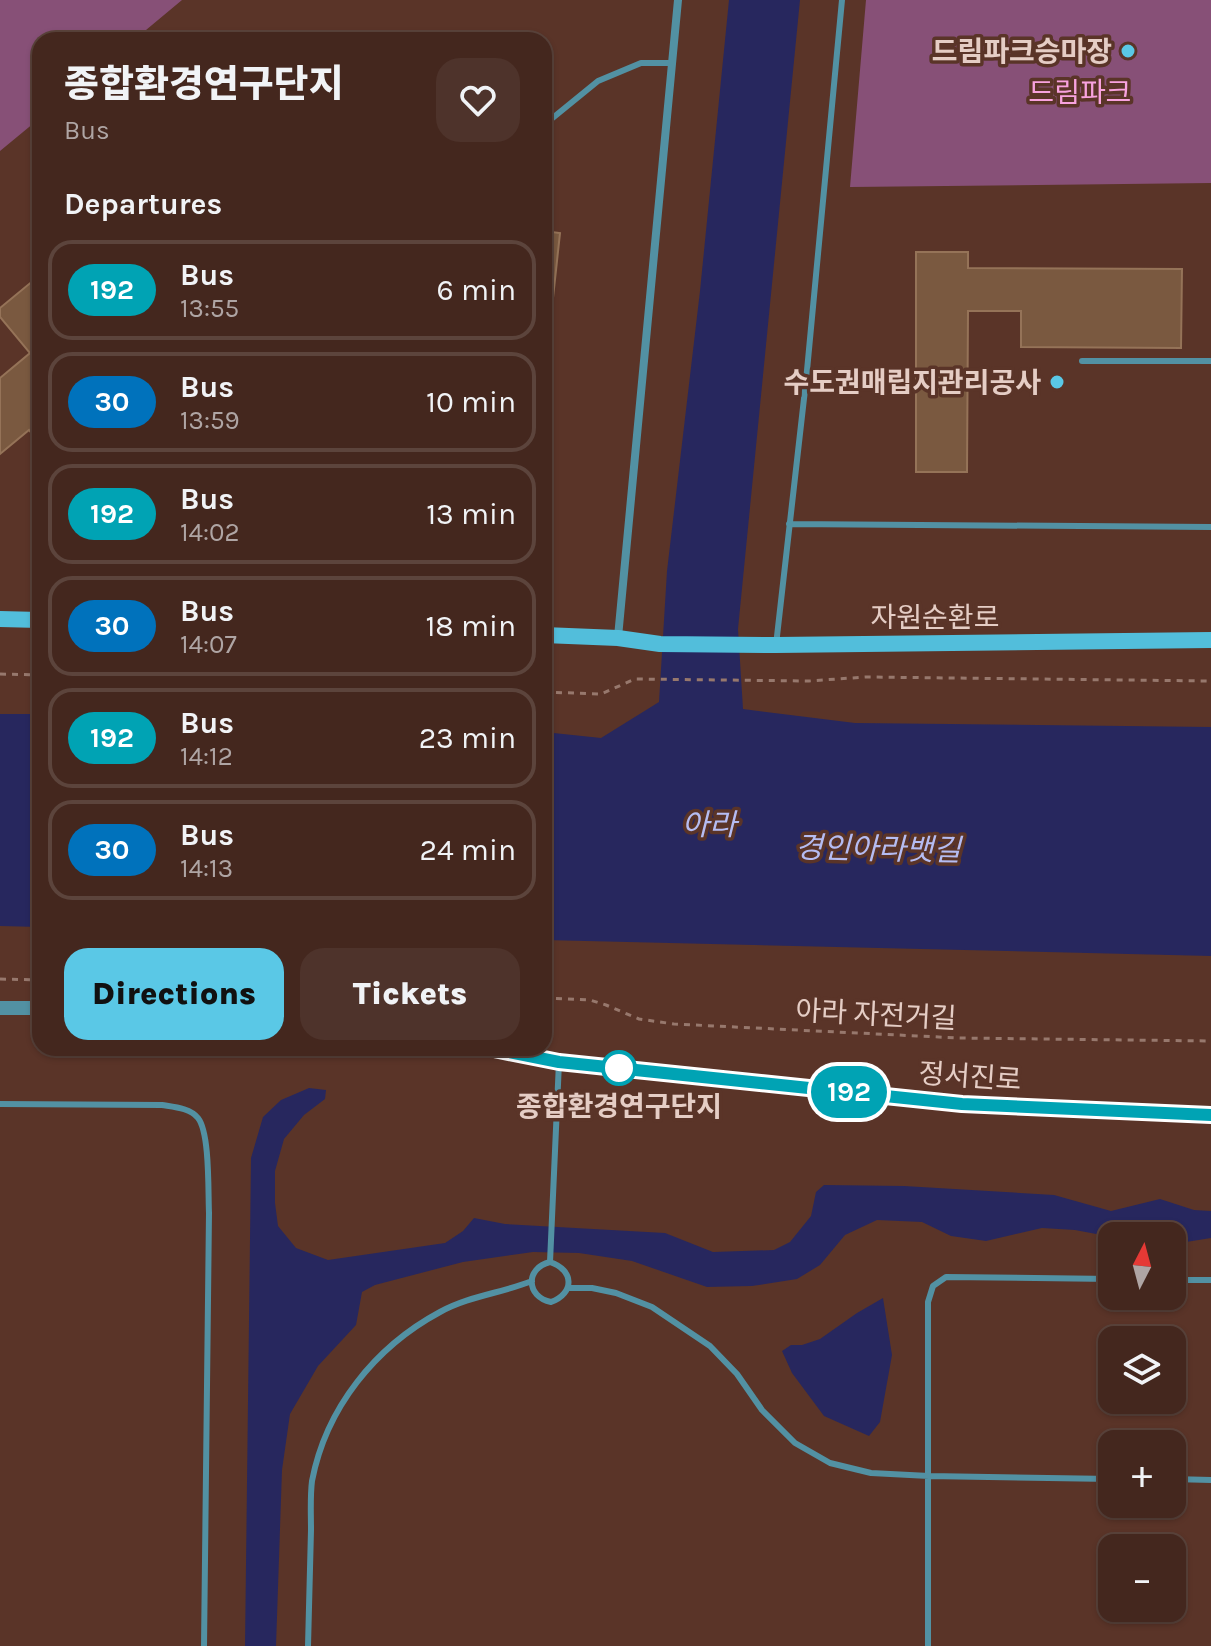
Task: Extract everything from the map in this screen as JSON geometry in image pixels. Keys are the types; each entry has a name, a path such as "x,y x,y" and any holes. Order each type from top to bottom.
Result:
{"main road":[{"path":"0,619 32,620"},
{"path":"552,635 618,638"},
{"name":"자원순환로","path":"618,638 660,644 768,645 1211,640"}],"street":[{"path":"618,638 678,0"},
{"path":"0,1008 32,1008"},
{"name":"정서진로","path":"529,1056 559,1062 962,1104 1211,1115"}],"lane":[{"path":"768,645 789,524 806,381 842,0"},
{"path":"552,118 598,81 641,63 672,63"},
{"path":"1082,361 1211,361"},
{"path":"789,524 1211,527"},
{"path":"550,1262 559,1062"},
{"path":"0,1104 162,1105 186,1109 197,1116 203,1129 209,1213 204,1646"},
{"path":"550,1262 559,1265 568,1279 568,1288 559,1299 551,1302 537,1295 532,1281 537,1268 550,1262"},
{"path":"928,1646 928,1302 933,1286 946,1277 1098,1279"},
{"path":"1186,1280 1211,1280"},
{"path":"308,1646 312,1482 325,1438 343,1399 374,1361 402,1336 441,1311 480,1295 519,1287 532,1281"},
{"path":"568,1288 592,1288 616,1293 652,1307 710,1346 737,1374 762,1410 795,1443 830,1463 871,1473 1098,1479"},
{"path":"1186,1479 1211,1480"}],"path":[{"path":"0,674 32,675"},
{"path":"552,692 601,694 635,679 809,681 866,677 1211,681"},
{"path":"0,979 32,980"},
{"name":"아라 자전거길","path":"552,998 590,1000 639,1019 674,1024 959,1038 1211,1041"}],"green space":[{"path":"0,0 182,0 144,32 32,32 32,125 0,151"},
{"name":"드림파크","path":"866,0 1211,0 1211,183 850,187"}],"water":[{"name":"아라","path":"729,0 800,0 738,629 743,709 855,723 1211,727 1211,956 552,940 552,733 601,738 659,702 667,571 700,291"},
{"path":"0,714 32,714 32,927 0,926"},
{"path":"309,1088 326,1090 325,1099 304,1115 284,1139 275,1171 275,1203 278,1226 296,1248 328,1260 445,1243 463,1231 474,1218 505,1224 665,1233 713,1252 774,1250 790,1242 811,1216 816,1192 824,1185 904,1186 1054,1195 1111,1211 1160,1199 1194,1210 1211,1211 1211,1238 1186,1242 1186,1222 1098,1222 1098,1234 1042,1228 986,1241 951,1236 922,1222 877,1220 845,1235 820,1265 797,1279 752,1286 707,1287 632,1261 579,1253 533,1252 463,1262 375,1285 362,1292 356,1325 318,1366 290,1414 282,1470 276,1646 245,1646 251,1158 263,1117 281,1100"},
{"path":"883,1298 892,1355 880,1422 869,1436 824,1416 792,1373 782,1351 791,1345 820,1339"}],"building":[{"path":"552,232 560,233 552,298"},
{"path":"916,252 968,252 968,268 1182,269 1181,348 1021,347 1021,311 968,311 967,472 916,472"},
{"path":"32,282 32,434 29,430 0,454 0,378 30,353 0,317 0,308"}],"bus line":[{"name":"192","path":"529,1056 559,1062 962,1104 1211,1115"}],"place":[{"name":"드림파크승마장","path":"1128,51"},
{"name":"수도권매립지관리공사","path":"1057,382"},
{"name":"종합환경연구단지","path":"619,1068"}],"water label":[{"name":"경인아라뱃길","path":"878,849"}]}
